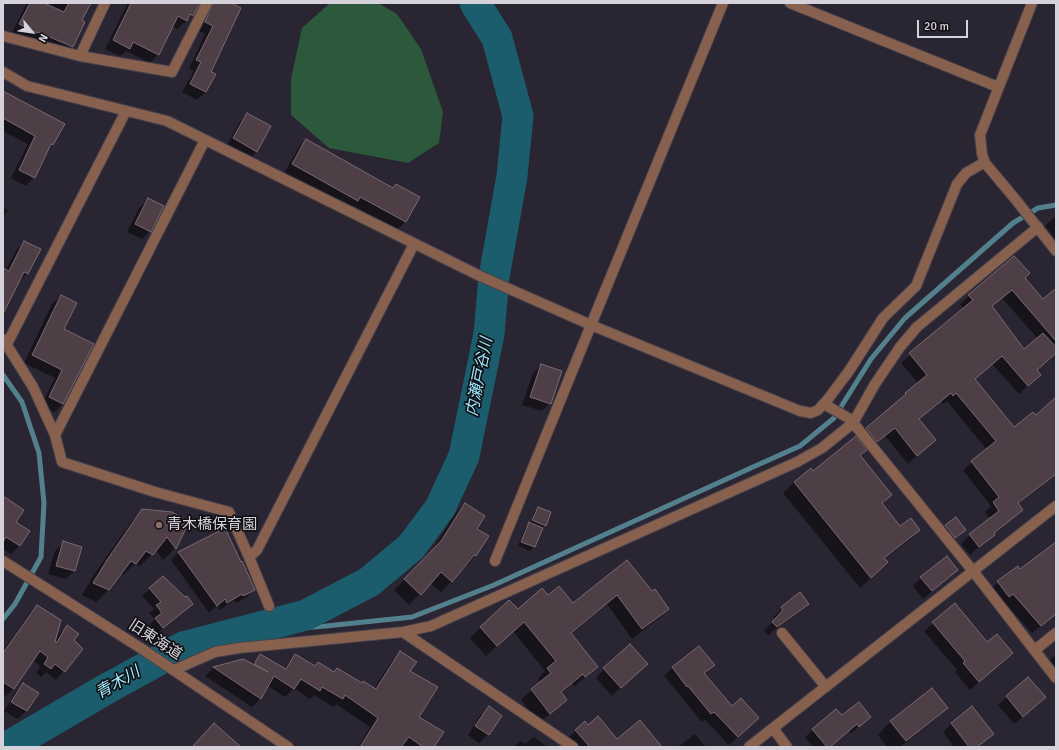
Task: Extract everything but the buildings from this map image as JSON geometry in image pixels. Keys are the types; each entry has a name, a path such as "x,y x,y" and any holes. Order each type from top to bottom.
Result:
{"street":[{"path":"80,56 105,3"},
{"path":"3,36 80,56 172,72 207,3"},
{"path":"495,561 590,325 723,3"},
{"path":"790,3 998,87"},
{"path":"1032,3 980,135 982,154 985,162 1056,252"},
{"path":"3,72 27,86 167,121 414,244 502,286 590,325 800,410 811,413 818,410 824,404 849,371 883,318 916,286 957,184 966,173 985,162"},
{"path":"126,111 5,341 33,387 55,435 62,462 155,492 229,512 269,606"},
{"path":"55,435 205,140"},
{"path":"174,670 215,652 402,632 431,626 797,462 822,448 851,422 900,347 917,327 1037,226"},
{"path":"249,557 258,550 414,244"},
{"path":"824,404 851,422 973,571 1056,678"},
{"path":"749,747 1056,506"},
{"name":"旧東海道","path":"3,561 48,588 139,647 288,747"},
{"path":"402,632 573,747"},
{"path":"782,633 826,686"},
{"path":"1035,650 1056,633"},
{"path":"773,728 787,747"}],"green space":[{"path":"330,3 378,3 397,14 421,49 443,112 439,143 408,163 329,148 291,115 291,79 302,28"}],"waterway":[{"name":"内瀬戸谷川","path":"7,747 108,688 183,647 306,615 369,582 411,547 440,508 464,456 489,334 494,277 512,176 518,116 497,38 475,3"},
{"path":"235,633 326,626 412,617 494,585 800,446 834,418 871,359 905,318 1013,223 1038,208 1056,205"},
{"path":"3,375 22,402 39,453 44,503 41,557 15,604 3,619"}],"place":[{"name":"青木橋保育園","path":"159,525"}],"water label":[{"name":"青木川","path":"118,683"}]}
